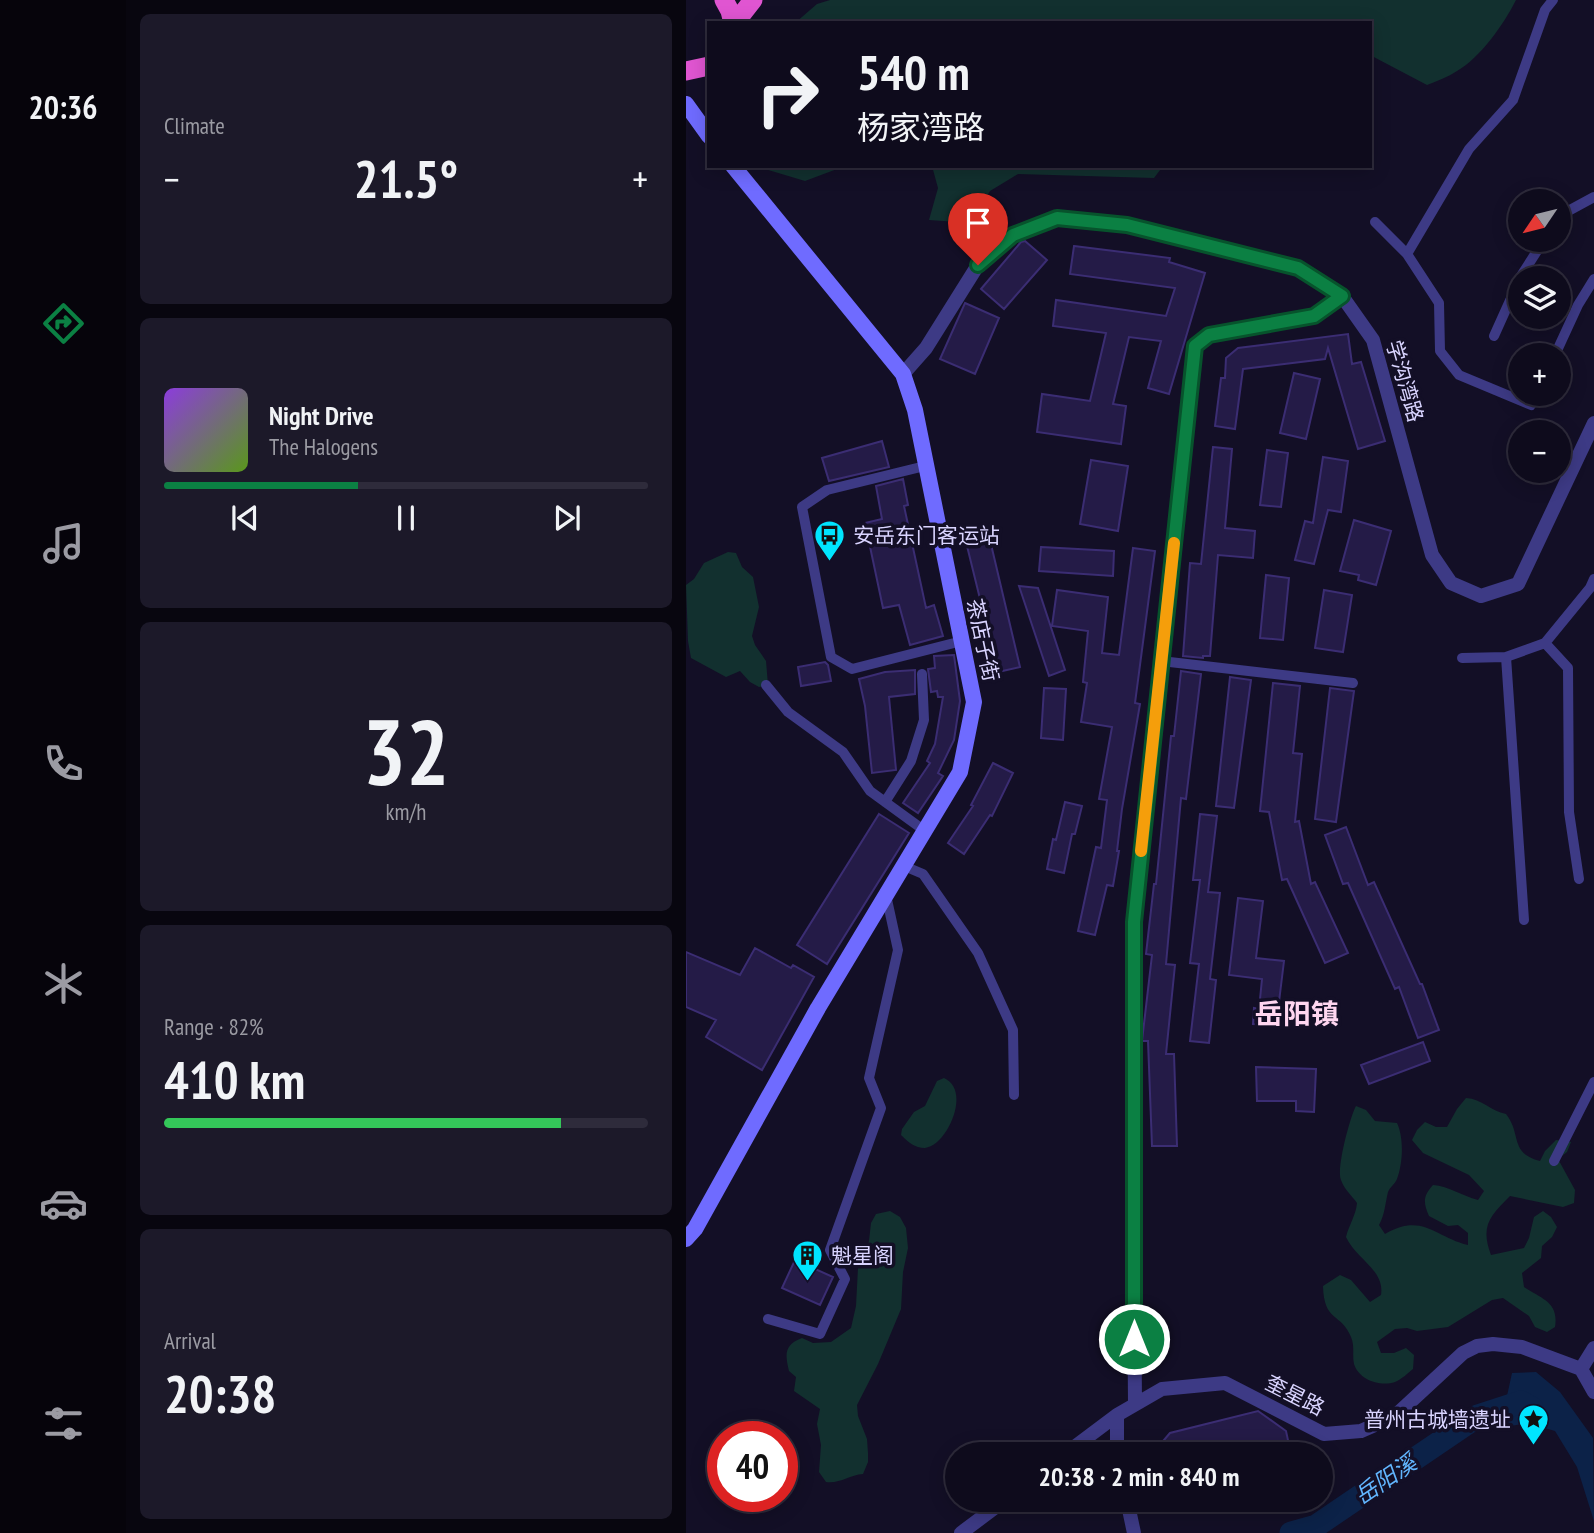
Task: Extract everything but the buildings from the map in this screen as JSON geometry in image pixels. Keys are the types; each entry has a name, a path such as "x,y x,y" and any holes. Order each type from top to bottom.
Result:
{"highway":[{"path":"724,0 733,21"},
{"path":"736,21 753,0"},
{"path":"686,71 707,66"}],"main road":[{"path":"686,104 707,133"},
{"name":"茶店子街","path":"686,1238 695,1229 818,1008 960,772 974,702 915,410 904,374 735,168"}],"street":[{"path":"1407,254 1469,149 1513,100 1545,10 1553,0"},
{"path":"1572,209 1594,197"},
{"name":"学沟湾路","path":"904,374 926,348 978,265 1013,235 1057,218 1127,225 1298,268 1342,296 1373,340 1432,555 1451,583 1481,596 1518,584 1594,423"},
{"path":"1375,222 1407,254 1439,303 1440,351 1459,375 1508,395"},
{"path":"1494,336 1521,276 1536,252"},
{"path":"1561,343 1578,305 1594,279"},
{"path":"1135,1403 1134,922 1195,346 1209,335 1314,316 1342,296"},
{"path":"925,466 827,489 802,507 831,657 852,669 961,641"},
{"path":"1462,658 1506,657 1545,643 1590,588 1594,579"},
{"path":"1545,643 1568,668 1569,812 1579,879"},
{"path":"1506,657 1524,920"},
{"path":"1161,661 1353,683"},
{"path":"885,802 911,761 924,720 922,674"},
{"path":"766,685 788,712 843,752 870,791 925,831"},
{"path":"904,866 923,874 978,953 1013,1030 1014,1095"},
{"path":"768,1320 820,1334 845,1279 830,1251 881,1108 869,1078 898,950 886,895"},
{"path":"1554,1161 1594,1082"},
{"name":"奎星路","path":"1081,1442 1135,1403 1162,1389 1225,1383 1324,1434 1361,1431 1395,1416 1463,1353 1478,1346 1493,1344 1522,1348 1581,1369"},
{"path":"1594,1348 1581,1369 1594,1392"},
{"path":"1117,1415 1117,1442"},
{"path":"961,1533 989,1512"},
{"path":"1130,1512 1135,1533"}],"green space":[{"path":"830,0 1516,0 1498,30 1474,58 1454,73 1427,85 1372,56 1372,21 797,21 817,4"},
{"path":"765,168 840,168 805,181"},
{"path":"933,168 1162,168 1154,178 1018,174 990,191 971,223 929,220 938,188"},
{"path":"728,552 736,553 742,567 753,577 759,607 752,636 766,661 768,685 759,687 740,671 726,677 691,658 686,585 694,579 704,563"},
{"path":"944,1078 952,1084 956,1094 953,1117 941,1138 933,1145 925,1148 915,1146 901,1135 902,1129 914,1112 925,1106 937,1081"},
{"path":"1466,1098 1477,1100 1506,1114 1520,1148 1530,1158 1540,1161 1556,1140 1571,1142 1567,1152 1558,1159 1575,1190 1574,1203 1563,1207 1510,1196 1492,1216 1487,1229 1491,1255 1524,1248 1534,1217 1543,1211 1551,1217 1557,1227 1552,1237 1542,1246 1541,1258 1522,1273 1524,1287 1552,1307 1556,1319 1555,1327 1547,1332 1535,1327 1529,1316 1503,1298 1492,1300 1448,1327 1417,1331 1395,1329 1377,1342 1381,1353 1394,1353 1406,1348 1414,1355 1413,1369 1395,1382 1383,1384 1371,1381 1357,1370 1351,1337 1326,1306 1323,1286 1340,1275 1351,1280 1370,1302 1381,1295 1379,1278 1346,1237 1357,1203 1344,1186 1340,1174 1350,1121 1356,1106 1366,1110 1375,1121 1397,1123 1399,1129 1402,1143 1401,1166 1397,1179 1388,1192 1379,1225 1385,1234 1409,1225 1419,1226 1468,1245 1468,1233 1458,1225 1448,1226 1429,1216 1426,1196 1433,1185 1478,1200 1484,1191 1469,1175 1423,1153 1412,1140 1425,1122 1436,1127 1447,1127"},
{"path":"890,1211 900,1217 906,1228 908,1248 903,1272 901,1309 857,1405 858,1416 867,1439 868,1462 863,1474 836,1482 826,1482 819,1472 821,1445 817,1424 820,1409 794,1391 796,1377 789,1371 787,1351 802,1338 813,1343 831,1342 851,1328 856,1306 858,1268 869,1241 871,1223 876,1214"}],"water":[{"path":"1536,1372 1560,1392 1593,1438 1594,1521 1577,1467 1555,1431 1527,1423 1500,1428 1512,1373"}],"waterway":[{"name":"岳阳溪","path":"1291,1533 1316,1526 1478,1416 1521,1402 1532,1408"}],"slow traffic":[{"path":"1141,851 1174,543"}],"place":[{"name":"安岳东门客运站","path":"830,562"},
{"name":"魁星阁","path":"808,1282"},
{"name":"普州古城墙遗址","path":"1534,1446"}],"district":[{"name":"岳阳镇","path":"1297,1013"}],"route":[{"path":"978,265 1013,235 1057,218 1127,225 1298,268 1342,296 1314,316 1209,335 1195,346 1134,922 1134,1339"}]}
